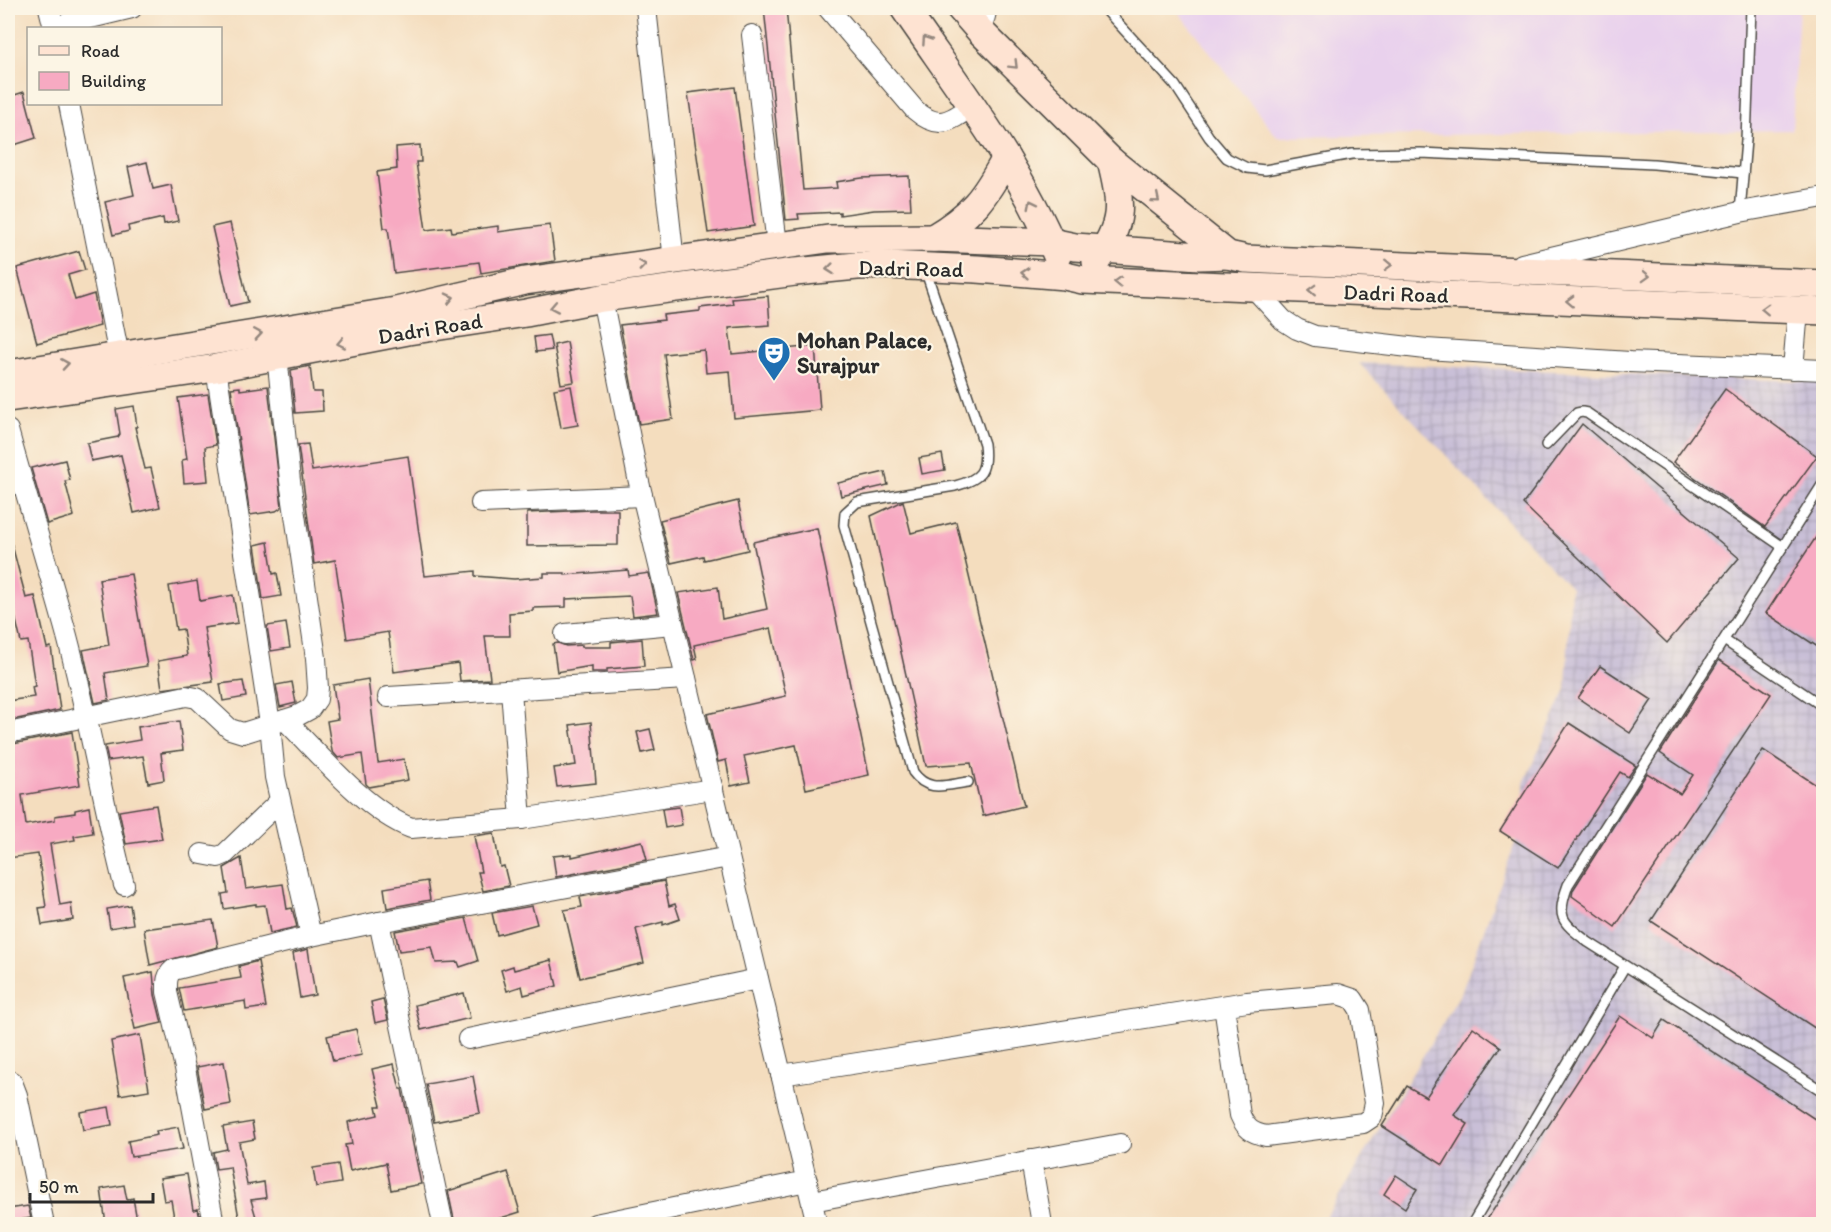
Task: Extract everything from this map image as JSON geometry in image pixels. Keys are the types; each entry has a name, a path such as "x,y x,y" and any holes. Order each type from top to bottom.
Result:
{"main road":[{"path":"904,8 1006,158 1051,242 1074,278 1105,249 1115,230 1119,194 1111,161"},
{"path":"960,8 984,20 1111,161 1237,257"},
{"path":"933,238 956,224 974,209 991,186 1006,158"},
{"name":"Dadri Road","path":"8,374 396,311 525,281 828,239 933,238 1051,242 1105,249 1199,256 1824,284"},
{"name":"Dadri Road","path":"8,398 216,368 408,331 602,298 857,266 977,269 1074,278 1804,321"}],"street":[{"path":"50,8 53,27"},
{"path":"57,27 132,8"},
{"path":"646,8 674,261"},
{"path":"828,8 926,120 939,124 971,107"},
{"path":"752,35 777,245"},
{"path":"69,105 119,356"},
{"path":"1499,270 1740,212 1824,197"},
{"path":"1253,287 1282,320 1315,336 1426,349 1618,361 1824,370"},
{"path":"602,298 642,496 818,1224"},
{"path":"1793,369 1804,321"},
{"path":"8,733 186,696 197,698 236,732 254,731 310,709 317,699 318,688 307,593 290,481 277,355"},
{"path":"216,368 277,722 275,777 311,936"},
{"path":"8,430 66,636 124,885"},
{"path":"481,503 642,496"},
{"path":"565,634 673,624"},
{"path":"388,697 686,679"},
{"path":"511,690 521,819"},
{"path":"277,722 380,812 411,828 521,819 712,789"},
{"path":"201,854 218,857 225,854 280,801"},
{"path":"214,1224 185,1068 167,992 169,974 179,967 311,936 729,857"},
{"path":"379,922 443,1224"},
{"path":"468,1039 758,979"},
{"path":"781,1075 1247,1002 1338,994 1353,999 1358,1004 1375,1103 1372,1117 1363,1123 1266,1136 1254,1133 1245,1127 1240,1115 1224,1006"},
{"path":"8,1080 12,1082 18,1095 44,1224"},
{"path":"812,1201 1120,1144"},
{"path":"1031,1160 1042,1224"},
{"path":"595,1224 807,1181"}],"lane":[{"path":"1104,8 1175,85 1209,137 1227,158 1248,168 1265,170 1352,154 1421,153 1654,164 1743,173"},
{"path":"1740,212 1751,8"},
{"path":"924,267 984,444 986,459 983,472 971,482 956,486 857,501 845,513 844,525 913,772 920,782 932,787 968,782"},
{"path":"1546,445 1576,413 1587,413 1783,547"},
{"path":"1824,483 1568,885 1560,914 1562,921 1588,942 1824,1092"},
{"path":"1724,640 1824,707"},
{"path":"1472,1224 1625,966"}],"shaded area":[{"path":"1175,8 1799,8 1792,130 1277,137"},
{"path":"1359,363 1823,382 1823,1224 1322,1224 1462,991 1523,821 1524,783 1566,689 1571,588"}],"building":[{"path":"764,8 786,8 803,190 837,188 836,182 862,178 909,176 911,209 874,210 840,215 840,212 798,214 799,219 786,220"},
{"path":"735,87 754,226 708,233 688,93"},
{"path":"24,92 36,138 8,147 8,97"},
{"path":"420,145 421,162 416,162 426,230 451,227 452,232 498,226 498,232 550,225 555,261 481,273 479,262 394,273 388,228 384,228 377,172 397,169 396,147"},
{"path":"147,162 153,189 171,185 178,221 164,224 163,218 128,226 129,231 113,235 105,202 134,195 128,167"},
{"path":"230,223 248,302 230,306 212,227"},
{"path":"79,251 85,270 68,275 75,300 94,294 100,326 37,343 17,268"},
{"path":"768,296 770,325 729,328 732,354 815,346 820,410 734,418 730,371 706,373 704,350 664,354 673,419 639,424 620,325 664,320 663,315 733,304 732,299"},
{"path":"549,335 552,350 536,352 534,337"},
{"path":"567,342 574,382 561,384 554,345"},
{"path":"310,366 313,392 322,392 323,411 295,413 291,370"},
{"path":"268,386 282,507 276,511 250,515 231,388 240,387 240,390"},
{"path":"571,386 578,425 561,428 554,389"},
{"path":"1725,389 1817,456 1765,527 1673,462"},
{"path":"208,394 216,445 205,447 208,481 184,483 182,460 187,459 178,398"},
{"path":"134,406 137,427 135,427 145,469 151,468 160,507 134,513 121,455 91,461 87,443 118,437 120,434 116,409"},
{"path":"1582,424 1739,558 1667,643 1523,504"},
{"path":"308,444 312,471 408,456 425,576 475,571 475,576 514,579 544,577 544,573 565,573 565,575 628,570 629,576 649,573 658,613 633,616 630,596 566,599 566,607 533,608 533,611 509,613 510,636 485,636 490,679 460,681 458,663 394,672 388,632 347,639 335,560 314,564 298,445"},
{"path":"942,454 945,470 922,474 919,458"},
{"path":"65,460 70,480 65,481 74,516 47,524 31,468"},
{"path":"885,472 888,485 841,496 838,483"},
{"path":"738,501 748,550 704,560 703,556 671,563 660,520"},
{"path":"903,501 911,533 956,522 1024,806 983,816 971,763 926,766 871,516"},
{"path":"618,510 618,545 527,546 527,513"},
{"path":"1824,525 1824,651 1766,613"},
{"path":"817,528 869,775 806,789 796,745 744,756 750,782 731,786 726,760 718,762 707,714 786,696 771,628 694,645 697,659 694,660 678,593 718,587 722,619 767,609 753,542"},
{"path":"268,542 273,574 277,573 281,596 263,599 255,545"},
{"path":"12,545 26,598 35,596 47,648 51,647 60,710 8,721 8,701 34,697 32,687 35,686 28,641 21,642 11,599 8,600 8,546"},
{"path":"131,574 147,666 105,673 109,700 95,703 83,650 109,645 99,579"},
{"path":"197,581 200,601 233,595 238,623 204,628 213,682 162,689 158,661 187,656 183,629 176,630 169,586"},
{"path":"286,623 290,648 271,651 267,626"},
{"path":"642,639 644,666 592,672 592,666 557,672 553,644 611,647 611,642"},
{"path":"1719,660 1771,694 1615,927 1572,896 1573,890 1647,773 1680,794 1693,775 1660,753"},
{"path":"1600,666 1652,700 1630,733 1578,698"},
{"path":"368,679 378,763 404,759 408,780 369,787 366,784 362,754 338,758 332,751 327,721 338,719 333,685"},
{"path":"243,681 246,697 223,701 220,684"},
{"path":"292,682 296,703 280,707 276,685"},
{"path":"179,721 183,750 161,753 164,780 148,783 143,756 108,761 105,746 140,740 138,727"},
{"path":"591,722 596,783 557,787 554,768 576,765 570,725"},
{"path":"1569,723 1636,766 1628,777 1620,772 1558,868 1500,831"},
{"path":"650,729 655,750 642,753 637,732"},
{"path":"72,732 80,785 22,795 26,825 55,820 55,816 75,813 75,810 89,807 93,833 74,836 75,840 50,844 60,905 71,903 73,920 42,925 39,908 46,907 38,854 8,858 8,745"},
{"path":"1763,750 1824,790 1824,1034 1651,921"},
{"path":"156,805 162,839 126,844 119,811"},
{"path":"679,807 682,825 665,828 662,809"},
{"path":"494,833 500,867 504,866 509,886 483,891 478,872 481,872 474,836"},
{"path":"642,841 647,860 556,877 553,856 572,854 572,857"},
{"path":"241,858 246,889 283,884 287,909 292,908 297,927 270,933 265,905 256,906 256,904 224,909 222,894 228,893 224,868"},
{"path":"427,881 430,900 387,908 384,888"},
{"path":"664,881 669,906 675,904 680,919 663,925 663,922 636,929 644,963 580,978 564,910 582,907 580,897"},
{"path":"130,905 133,924 110,928 107,909"},
{"path":"532,906 537,924 497,935 492,913"},
{"path":"466,918 478,961 460,967 458,962 436,963 432,947 399,951 395,931"},
{"path":"213,920 218,947 150,965 144,929"},
{"path":"308,949 315,995 300,998 293,953"},
{"path":"551,960 557,986 524,995 522,986 507,991 501,970 513,966 514,970"},
{"path":"258,961 266,1007 246,1010 245,1001 184,1011 179,988 241,978 239,966"},
{"path":"153,972 155,995 162,1023 135,1029 124,978"},
{"path":"464,993 470,1018 421,1030 415,1005"},
{"path":"383,999 388,1020 375,1023 371,1002"},
{"path":"1620,1016 1653,1038 1664,1020 1824,1125 1824,1224 1484,1224"},
{"path":"1473,1027 1501,1047 1454,1115 1468,1124 1443,1165 1382,1126 1407,1086 1426,1097"},
{"path":"356,1029 362,1055 333,1061 327,1036"},
{"path":"140,1035 149,1090 120,1095 111,1041"},
{"path":"224,1062 231,1104 205,1109 197,1067"},
{"path":"394,1064 400,1089 402,1089 421,1184 391,1190 386,1163 350,1171 345,1145 352,1144 348,1122 378,1115 376,1106 381,1106 372,1069"},
{"path":"473,1076 480,1113 434,1122 426,1084"},
{"path":"109,1107 112,1125 83,1130 80,1112"},
{"path":"252,1122 255,1139 239,1142 247,1185 264,1182 266,1198 251,1200 258,1224 240,1224 230,1167 216,1169 213,1152 227,1149 223,1127"},
{"path":"178,1127 183,1149 131,1157 128,1141 157,1135 156,1131"},
{"path":"338,1164 341,1183 316,1187 313,1168"},
{"path":"508,1172 520,1212 481,1224 455,1224 448,1191"},
{"path":"187,1174 193,1210 198,1209 201,1224 175,1224 171,1200 164,1201 160,1178"},
{"path":"1396,1175 1417,1189 1405,1208 1384,1194"},
{"path":"124,1185 127,1200 133,1198 137,1220 106,1224 101,1189"},
{"path":"28,1206 31,1218 8,1222 8,1209"}],"place":[{"name":"Mohan Palace, Surajpur","path":"774,382"}]}
